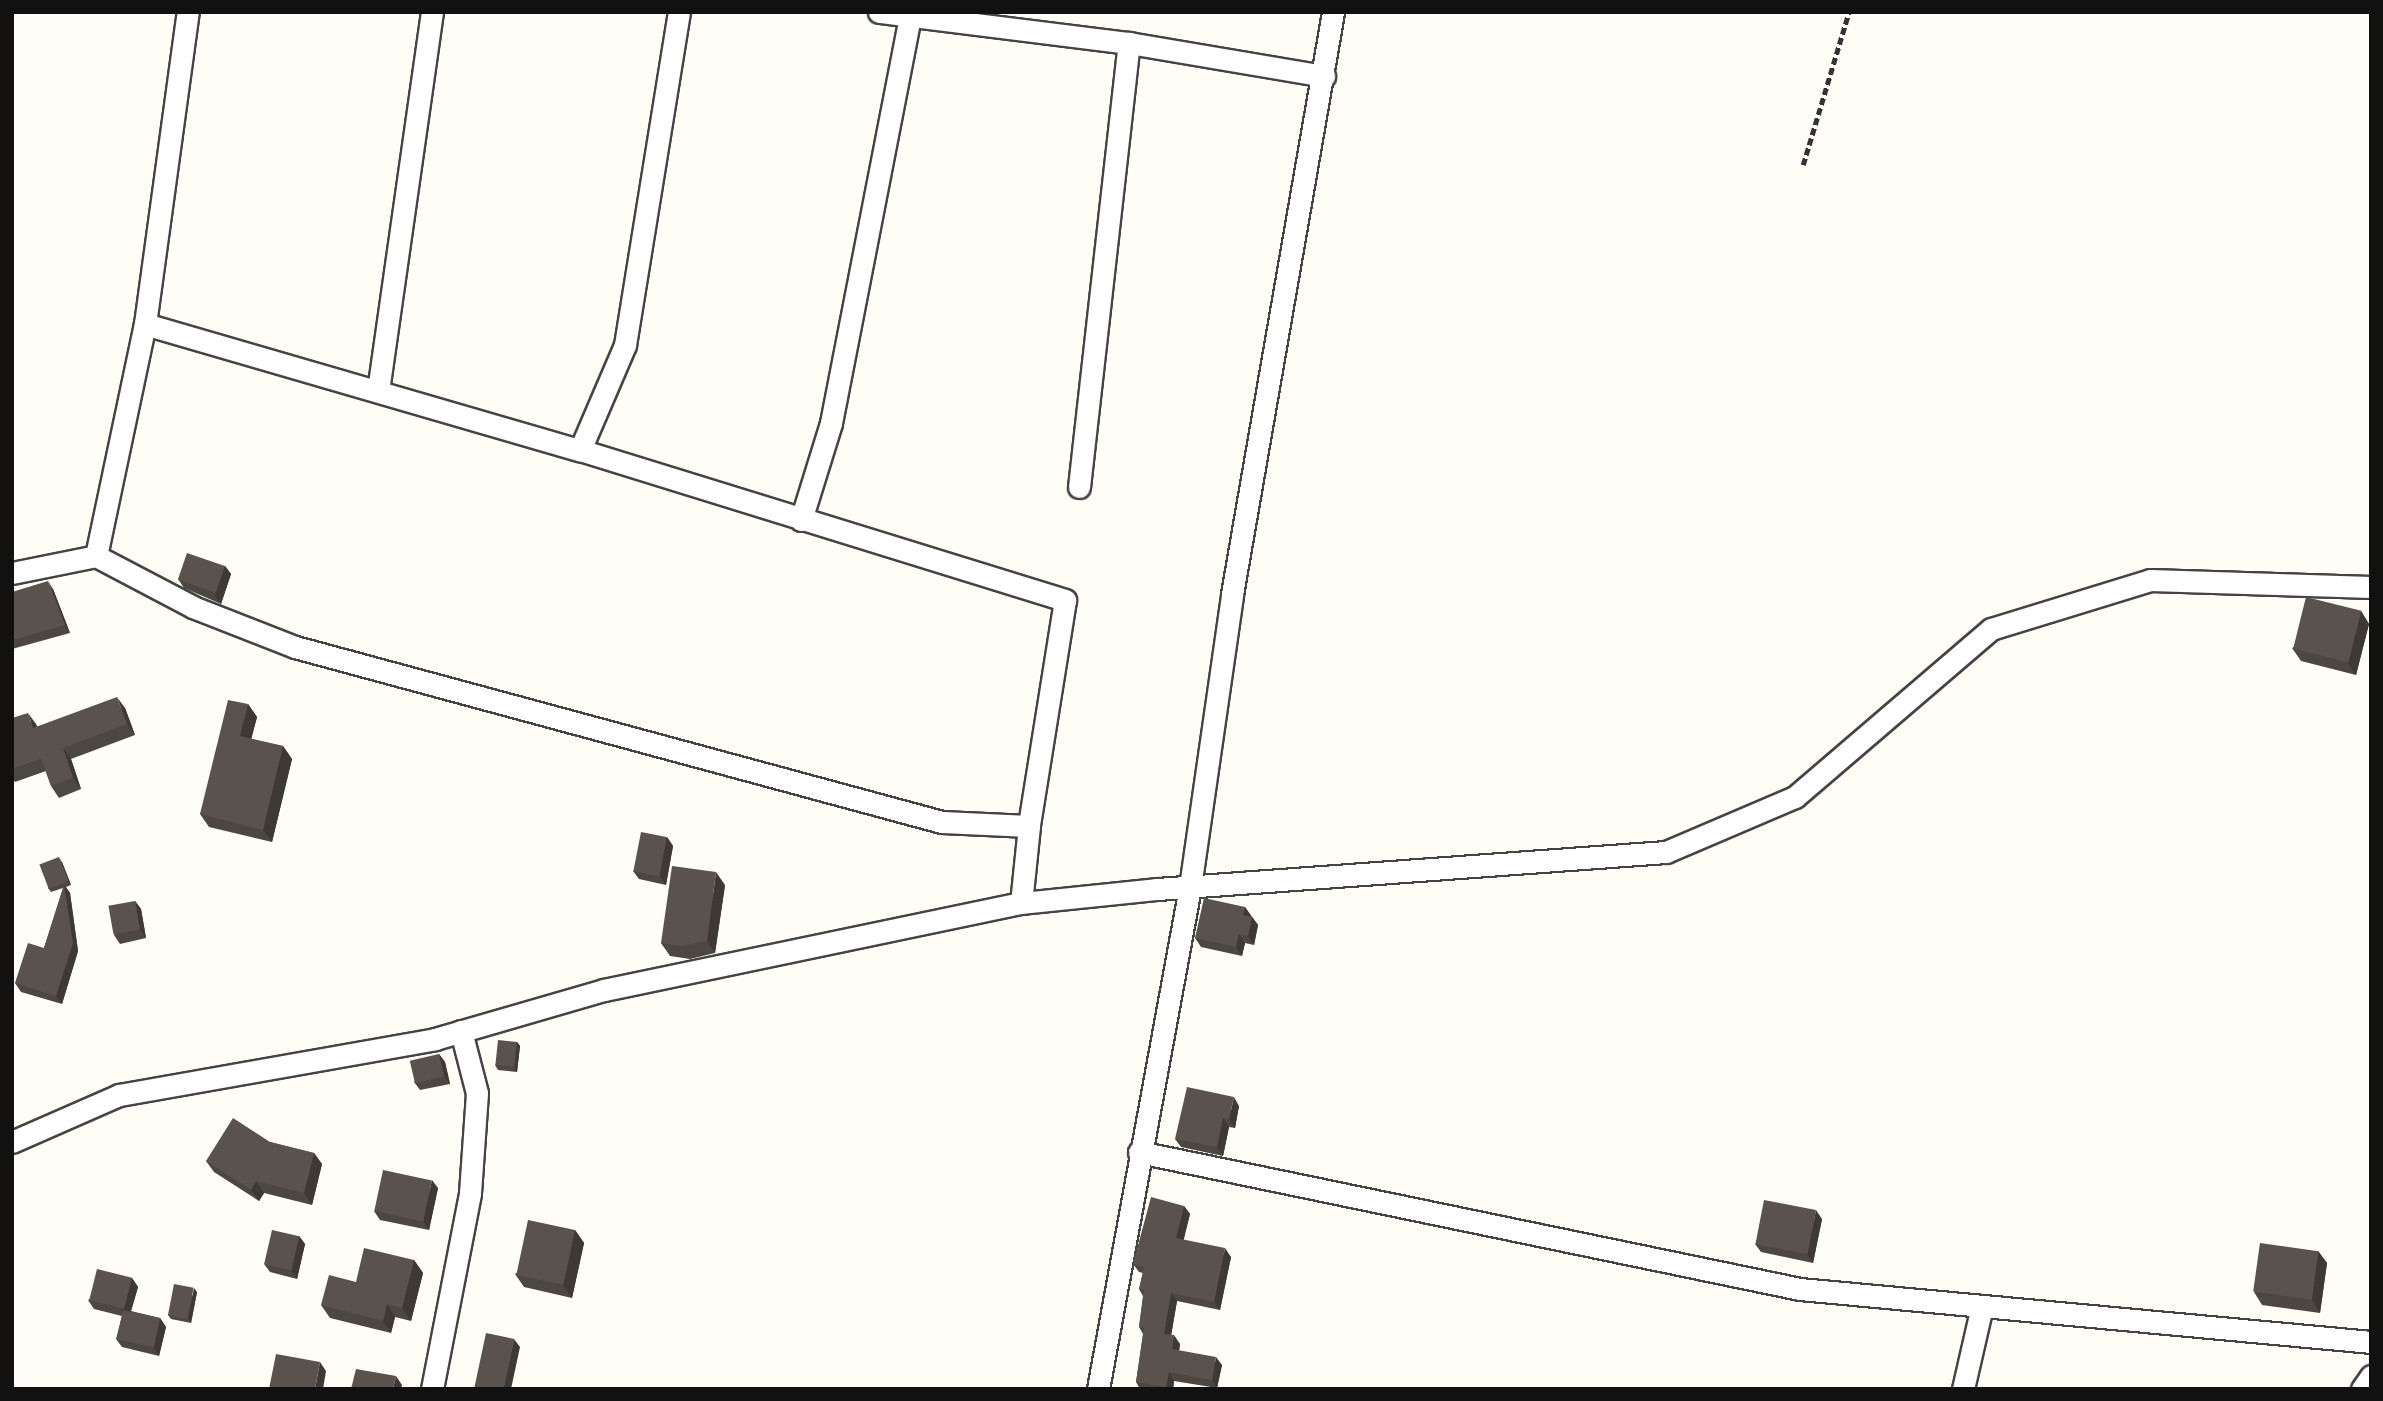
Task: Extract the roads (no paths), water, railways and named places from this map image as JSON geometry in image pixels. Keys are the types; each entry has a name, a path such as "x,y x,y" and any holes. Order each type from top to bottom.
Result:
{"street":[{"path":"96,556 145,324 188,12"},
{"path":"378,391 432,12"},
{"path":"580,450 625,345 679,12"},
{"path":"879,12 1129,43 1313,74"},
{"path":"1098,1389 1186,887 1313,74 1333,12"},
{"path":"801,520 831,424 910,16"},
{"path":"1079,487 1129,43"},
{"path":"145,324 580,450 1065,600 1028,826 1021,903"},
{"path":"12,572 96,556 193,607 296,647 942,821 1028,826"},
{"path":"12,1142 119,1095 461,1031 604,990 1021,903 1157,889 1667,852 1795,797 1991,629 2150,580 2371,587"},
{"path":"432,1389 470,1193 477,1093 461,1031"},
{"path":"1139,1152 1800,1289 2371,1342"},
{"path":"1963,1389 1982,1306"},
{"path":"2362,1389 2371,1376"}]}
